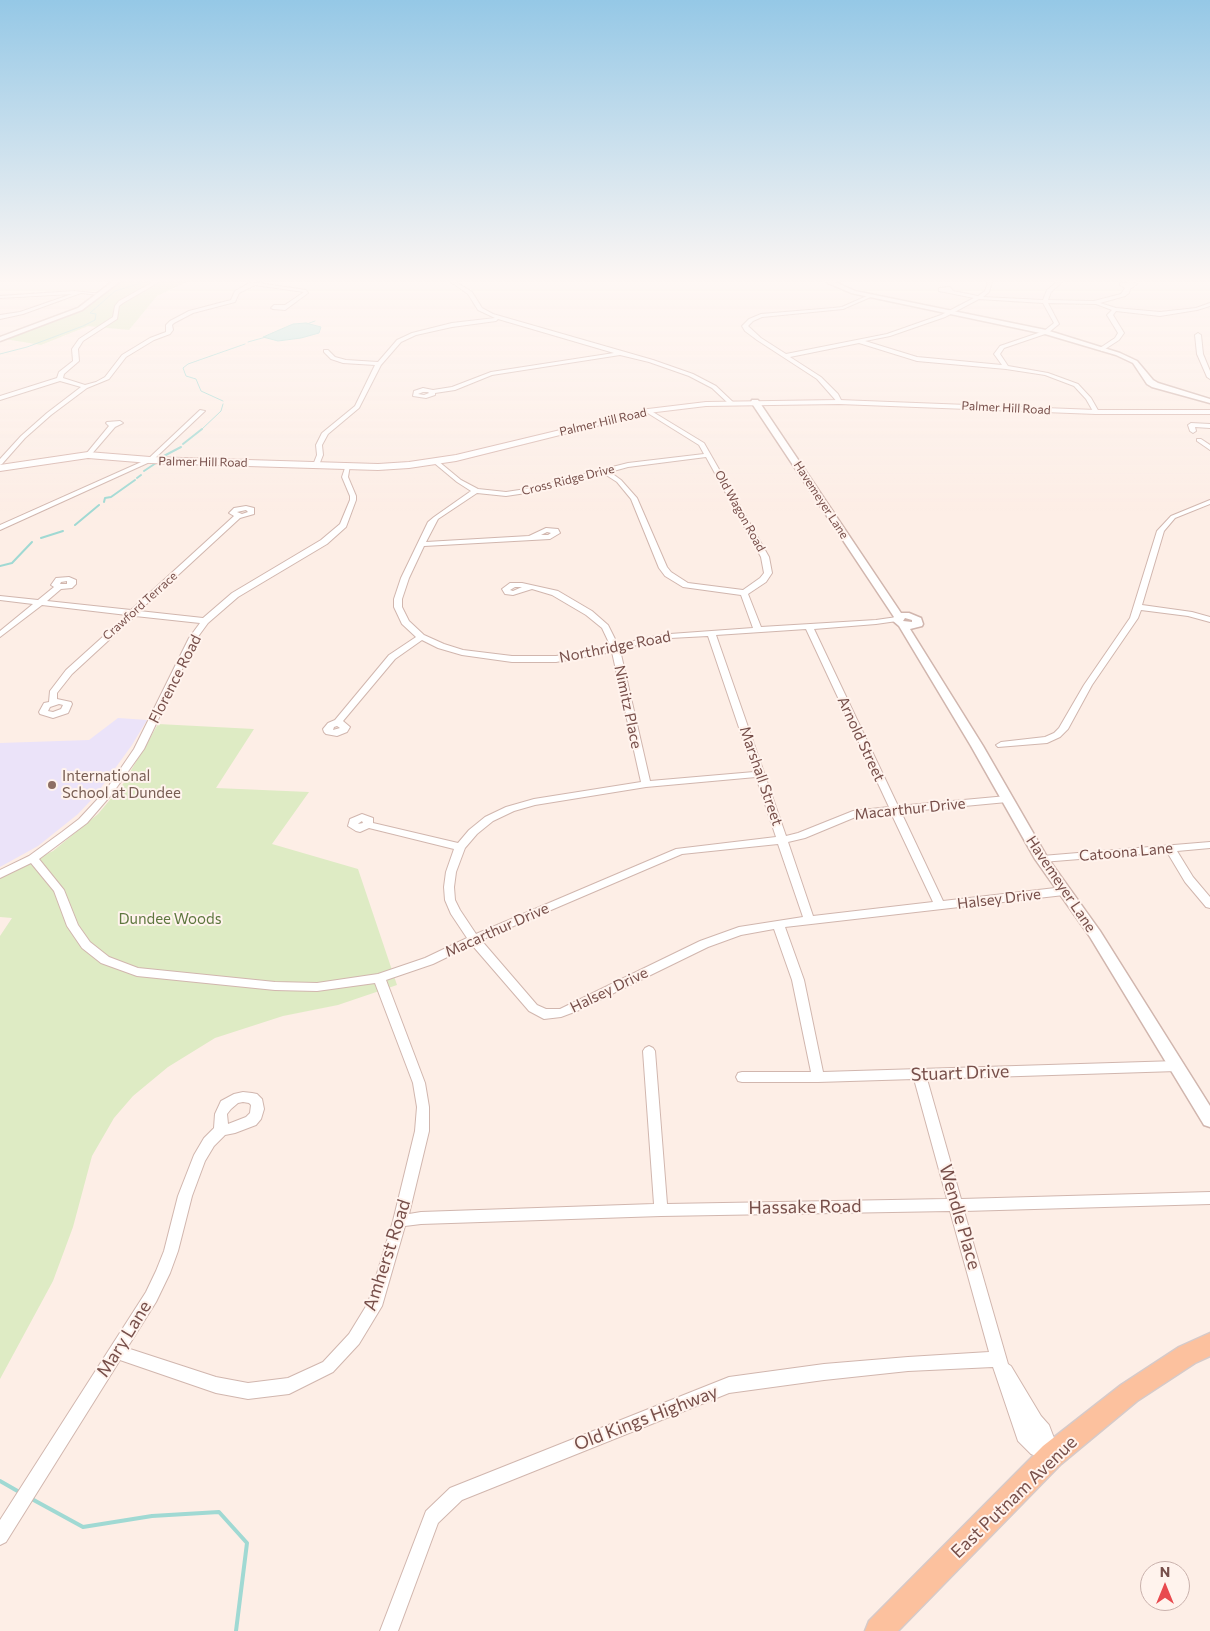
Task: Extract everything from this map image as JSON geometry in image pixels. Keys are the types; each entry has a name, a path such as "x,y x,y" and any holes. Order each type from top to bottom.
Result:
{"main road":[{"name":"Palmer Hill Road","path":"0,468 88,455 150,460 396,466 436,462 677,406 731,403 839,402 1096,412 1210,412"},
{"name":"East Putnam Avenue","path":"879,1631 1052,1455 1129,1393 1187,1355 1210,1344"}],"street":[{"path":"60,379 61,373 76,358"},
{"path":"0,463 33,428 85,387 107,378 122,358"},
{"path":"333,358 345,362 379,364"},
{"path":"316,465 320,455 321,439 329,429 357,407 384,358"},
{"path":"433,392 453,389 491,374 589,358"},
{"path":"641,358 691,375 714,387 731,403"},
{"path":"789,358 819,378 835,394 839,402"},
{"path":"914,358 1006,367 1046,374 1076,385 1088,398 1096,412"},
{"path":"1000,358 1006,367"},
{"path":"1125,358 1135,362 1150,382 1155,385 1210,400"},
{"path":"1201,358 1210,377"},
{"path":"0,398 60,379 85,387"},
{"name":"Havemeyer Lane","path":"756,402 885,597 977,746 1042,858 1095,934 1210,1120"},
{"path":"0,528 150,460 202,411"},
{"name":"Old Wagon Road","path":"648,412 697,440 709,455 735,501 767,565 768,574 763,580 744,593"},
{"path":"1193,432 1191,424 1210,426"},
{"path":"88,455 113,426"},
{"path":"1199,440 1210,448"},
{"name":"Cross Ridge Drive","path":"476,492 515,493 642,462 709,455"},
{"path":"436,462 458,481 476,492"},
{"name":"Florence Road","path":"0,874 33,858 83,821 109,792 139,749 194,638 206,621 235,596 324,542 343,525 353,500 344,477 348,466"},
{"path":"604,471 624,486 634,498 663,568 668,574 686,585 744,593 758,629"},
{"name":"Northridge Road","path":"476,492 436,518 426,532 405,578 398,599 401,616 421,638 462,652 512,659 556,659 616,649 670,636 900,621"},
{"path":"1001,745 1047,740 1057,736 1088,685 1134,618 1162,531 1167,523 1190,509 1210,502"},
{"name":"Crawford Terrace","path":"53,702 53,693 69,672 238,516"},
{"path":"421,544 532,537"},
{"path":"0,635 59,587"},
{"name":"Nimitz Place","path":"531,587 555,593 589,612 604,627 616,649 646,784"},
{"name":"Havemeyer Lane","path":"885,597 914,620"},
{"path":"0,598 206,621"},
{"path":"1137,607 1189,614 1210,620"},
{"path":"900,621 914,620 915,646"},
{"name":"Arnold Street","path":"810,626 940,906"},
{"name":"Marshall Street","path":"710,632 809,920"},
{"path":"338,722 392,657 421,638"},
{"name":"Halsey Drive","path":"760,774 646,784 534,802 510,809 489,819 472,832 460,847 451,872 450,900 455,911 474,939 526,1001 544,1014 550,1014 567,1011 725,935 756,927 1064,891"},
{"name":"Macarthur Drive","path":"33,858 59,890 73,926 86,945 105,960 137,972 275,986 317,987 379,978 429,962 474,939 680,851 783,840 802,836 856,813 1007,799"},
{"path":"368,825 438,840 460,847"},
{"name":"Catoona Lane","path":"1042,858 1210,844"},
{"path":"1170,848 1210,904"},
{"path":"778,924 798,980 818,1077"},
{"name":"Amherst Road","path":"117,1352 216,1385 248,1391 289,1386 328,1367 354,1339 375,1306 400,1221 422,1131 423,1107 419,1082 379,978"},
{"path":"649,1051 661,1210"},
{"name":"Stuart Drive","path":"742,1076 818,1077 1177,1066"},
{"name":"Wendle Place","path":"919,1074 1006,1385 1024,1435 1037,1448 1052,1455"},
{"name":"Mary Lane","path":"0,1536 26,1492 117,1352 163,1273 171,1251 185,1196 199,1159 209,1142 221,1130"},
{"name":"Hassake Road","path":"400,1221 421,1218 661,1210 1210,1198"},
{"name":"Old Kings Highway","path":"389,1631 432,1517 456,1494 728,1385 899,1364 999,1360"}],"shaded area":[{"name":"International School at Dundee","path":"118,718 147,720 132,745 95,796 78,814 38,846 0,867 0,743 89,740"}],"green space":[{"name":"Dundee Woods","path":"158,724 254,729 216,788 309,792 272,844 358,869 397,985 338,1005 283,1016 215,1038 168,1067 133,1096 114,1118 92,1156 73,1227 53,1281 0,1379 0,936 12,918 0,917 0,876 53,851 98,814 123,784"}],"waterway":[{"path":"205,358 188,364 183,368 186,376 196,379 201,391 223,401"},
{"path":"201,430 221,411 223,404"},
{"path":"183,444 202,429"},
{"path":"160,458 181,447"},
{"path":"144,471 156,463"},
{"path":"137,478 141,475"},
{"path":"104,502 105,498 111,497 135,480"},
{"path":"75,525 99,505"},
{"path":"41,538 63,531"},
{"path":"0,566 12,563 32,542"},
{"path":"0,1481 21,1493"},
{"path":"30,1498 83,1527 152,1516 219,1512 247,1543 236,1631"}],"place":[{"name":"International School at Dundee","path":"52,785"}]}
